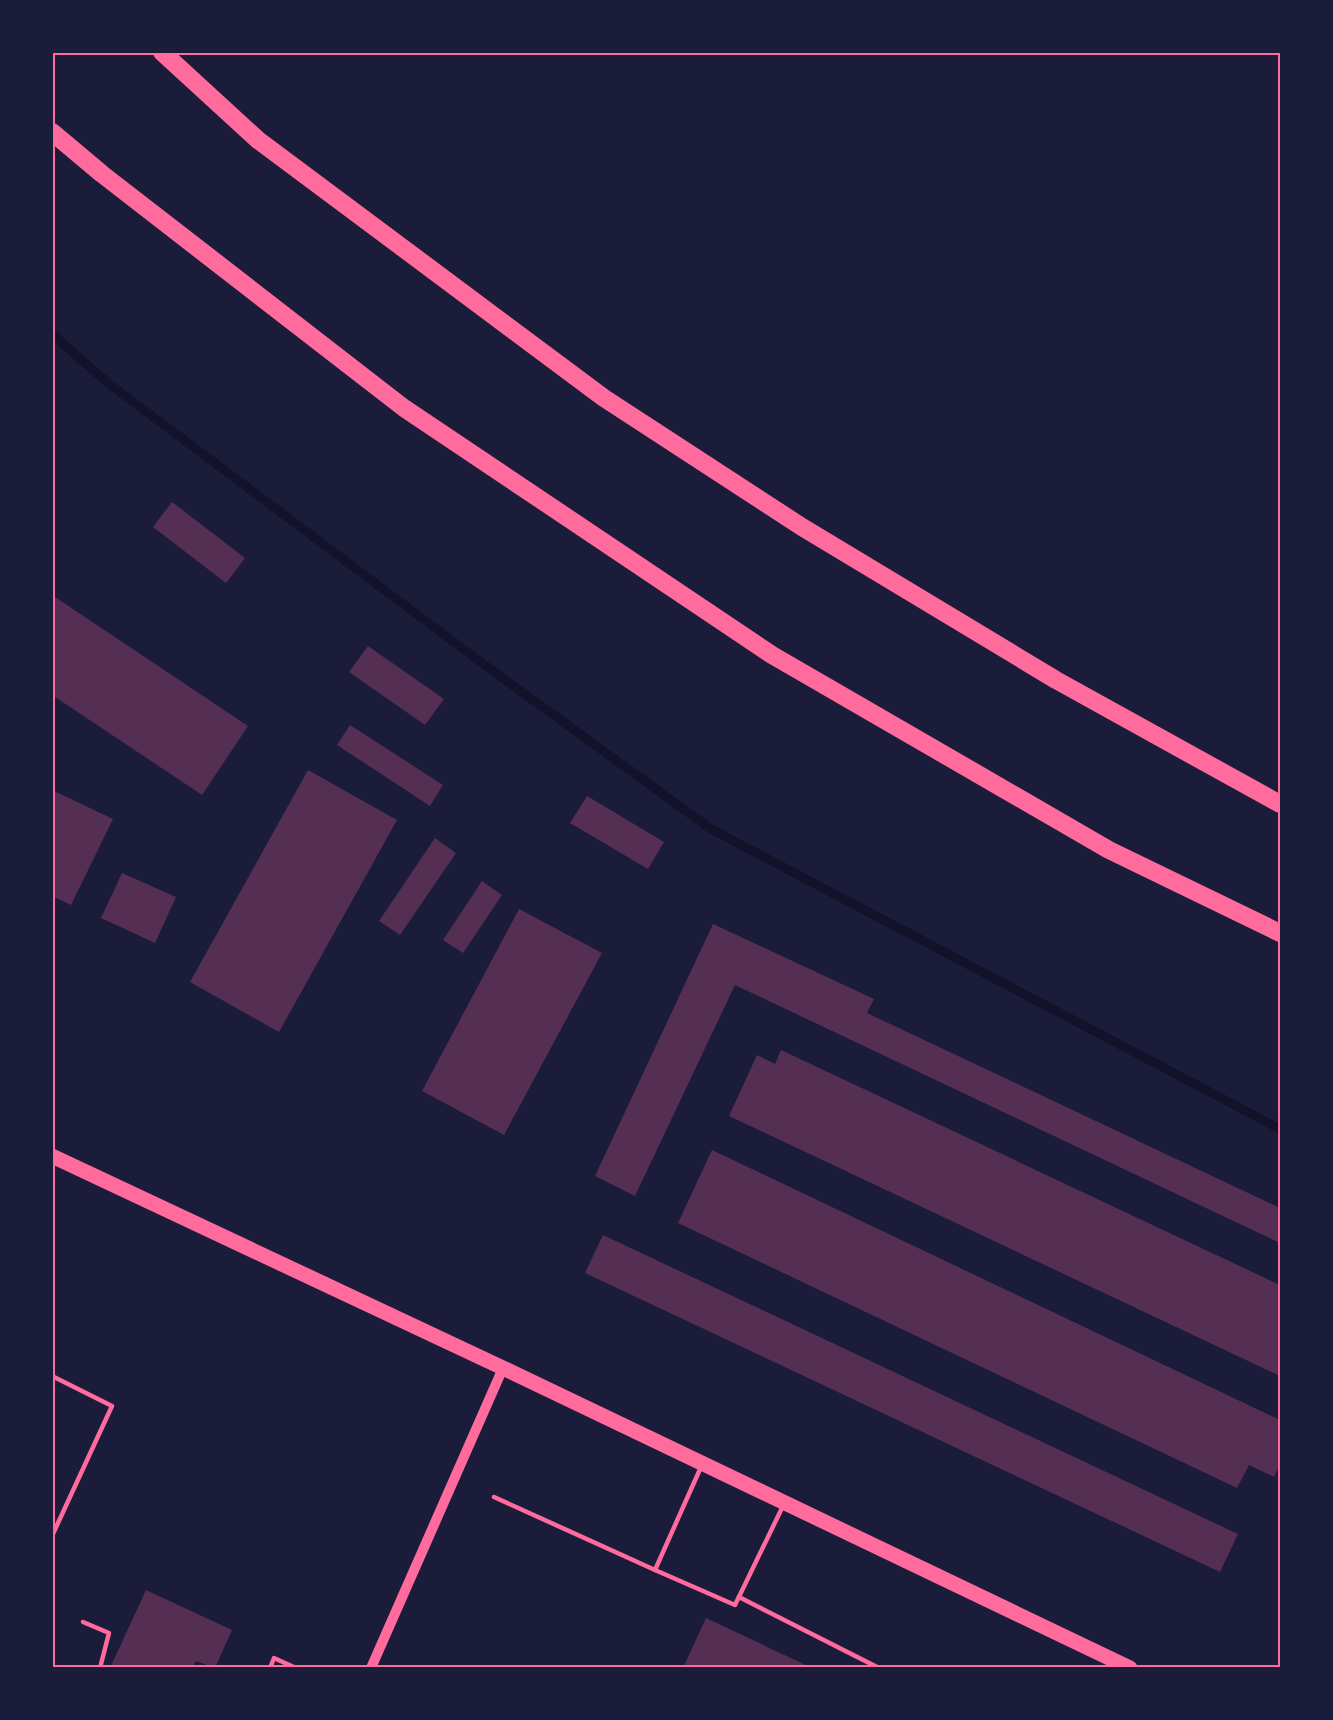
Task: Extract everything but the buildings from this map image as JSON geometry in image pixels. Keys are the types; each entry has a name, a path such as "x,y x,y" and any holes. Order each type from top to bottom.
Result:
{"highway":[{"path":"162,52 258,140 604,398 802,527 1056,680 1281,804"},
{"path":"52,132 102,174 404,408 772,655 1109,850 1281,933"}],"main road":[{"path":"52,1156 503,1368 1130,1668"}],"street":[{"path":"371,1668 503,1368"}],"lane":[{"path":"52,1376 112,1406 52,1536"},
{"path":"655,1570 702,1464"},
{"path":"494,1497 735,1605 784,1503"},
{"path":"739,1598 879,1668"},
{"path":"83,1622 109,1633 100,1668"},
{"path":"270,1668 274,1658 296,1668"}],"waterway":[{"path":"52,334 108,383 471,655 711,829 1280,1129"}]}
